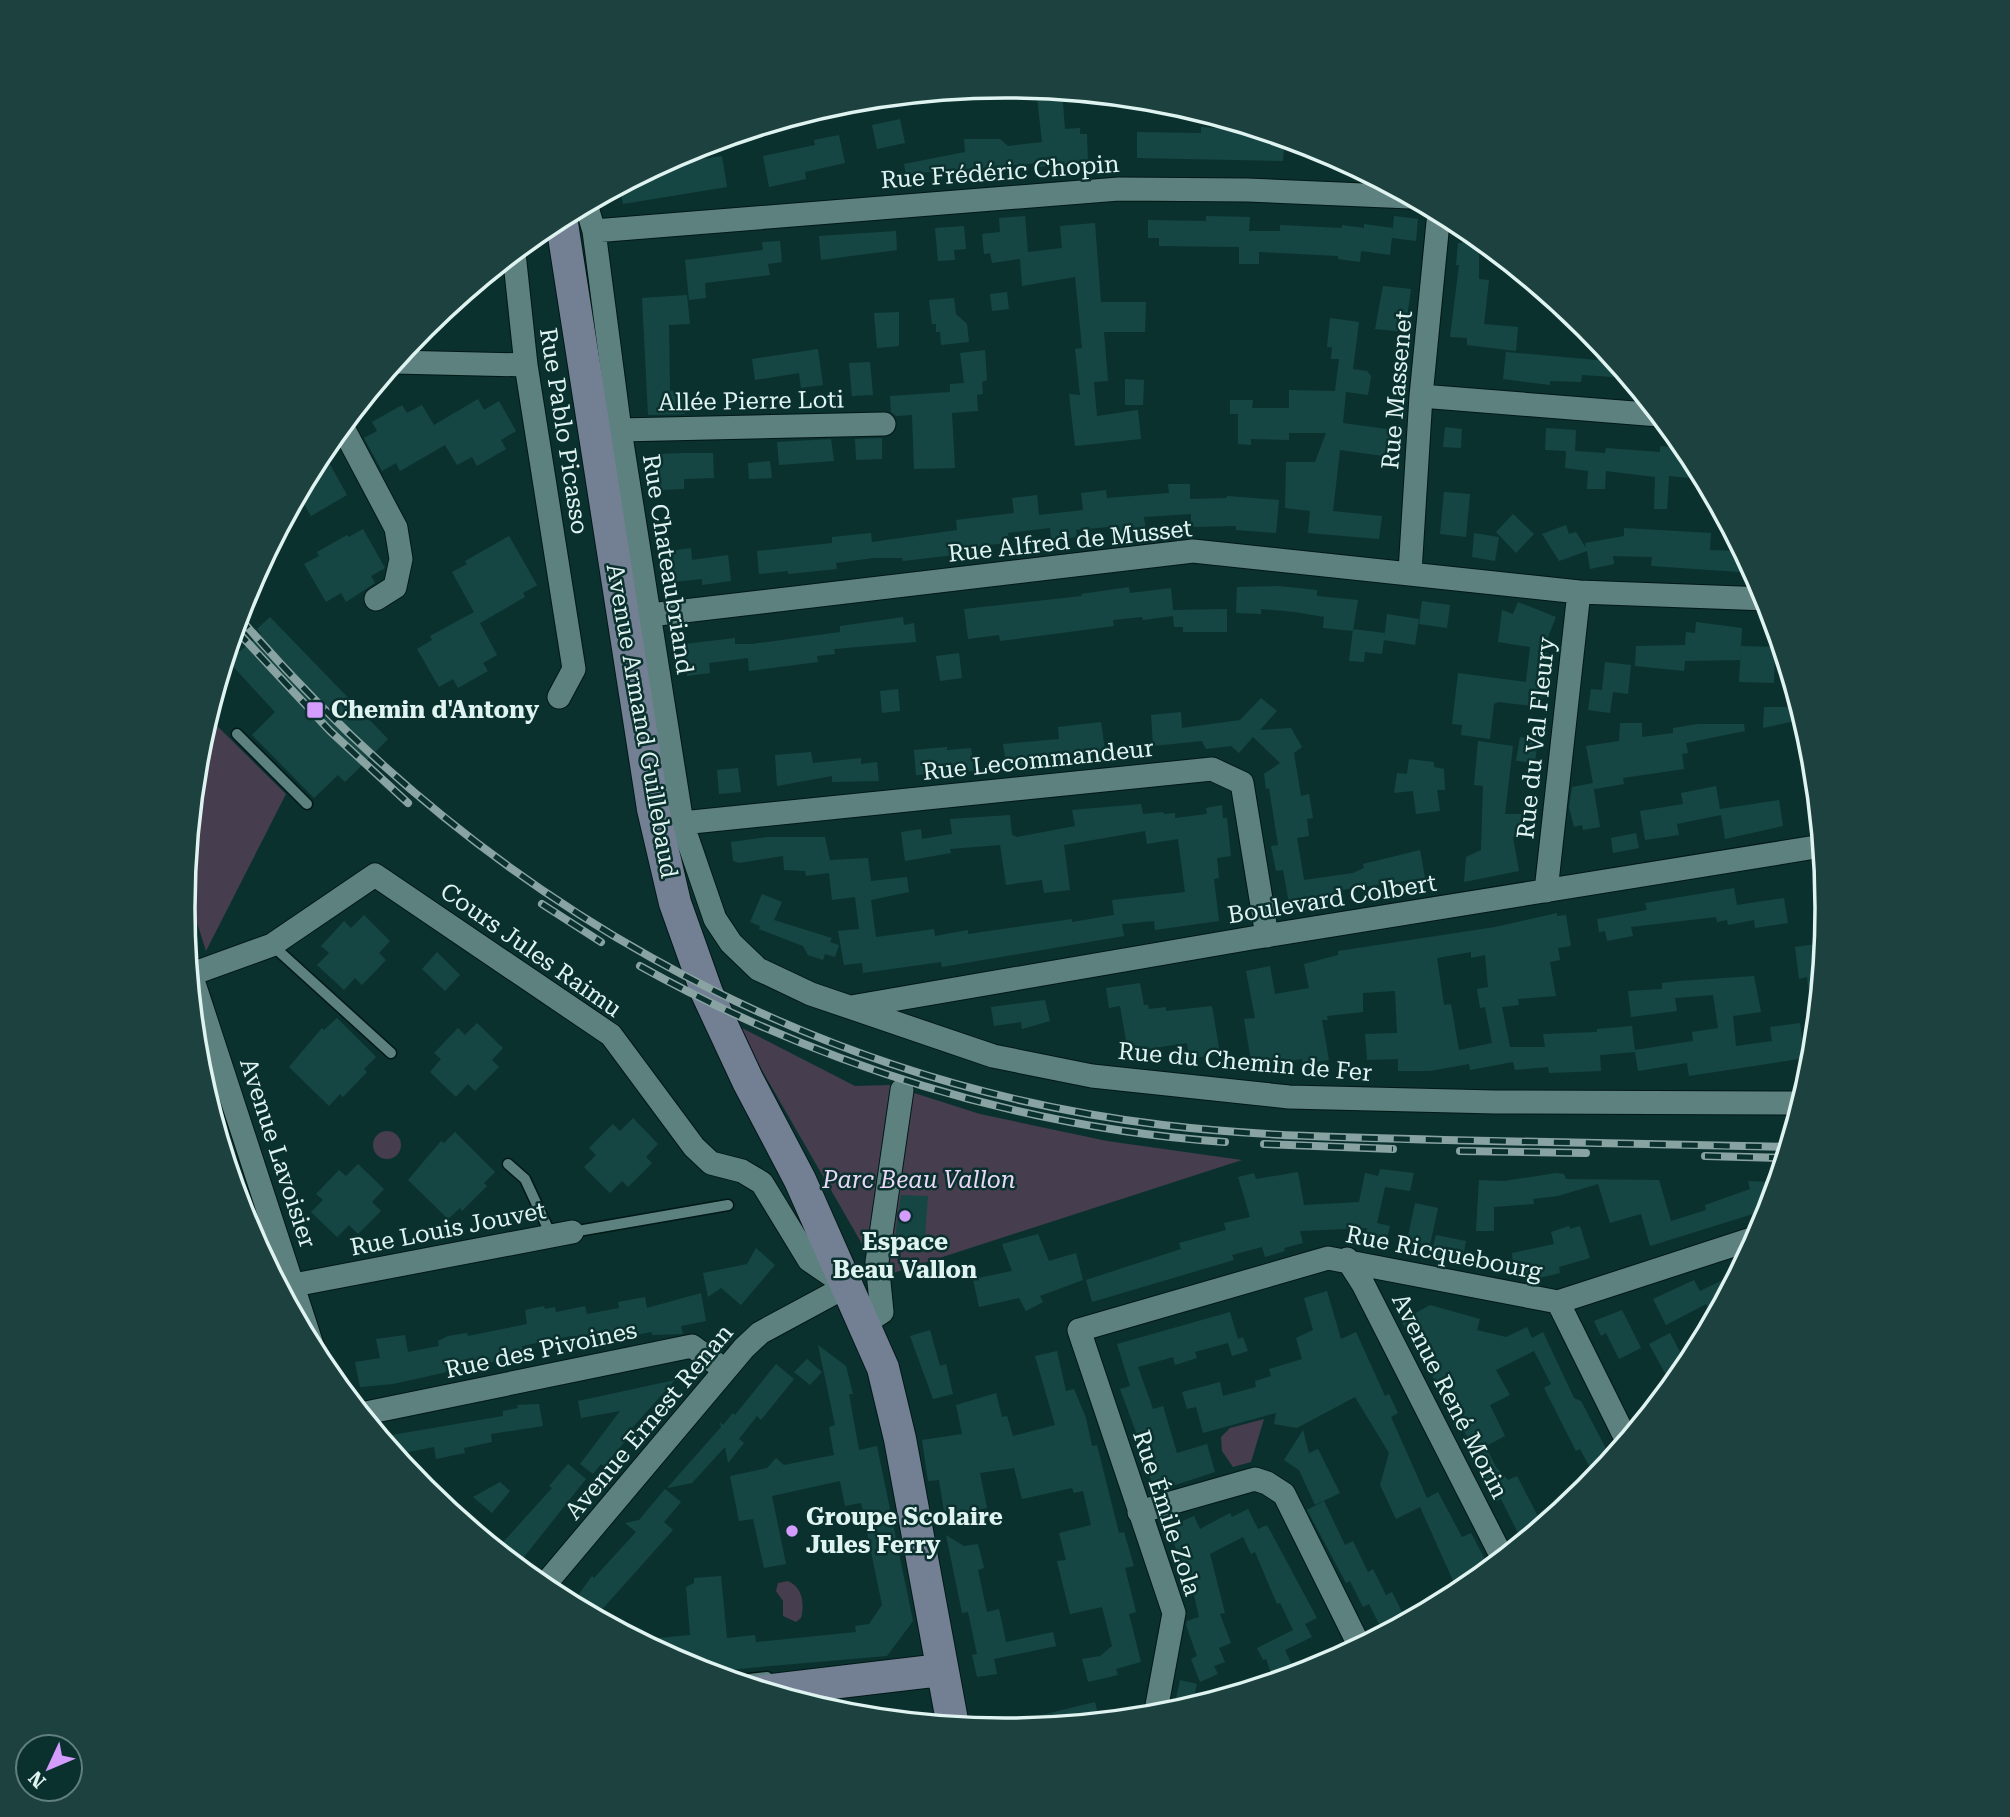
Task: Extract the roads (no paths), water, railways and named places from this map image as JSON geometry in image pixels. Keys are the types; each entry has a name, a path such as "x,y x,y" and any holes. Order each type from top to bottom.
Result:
{"street":[{"name":"Rue Frédéric Chopin","path":"594,231 1119,189 1247,190 1390,196"},
{"name":"Rue Chateaubriand","path":"588,214 594,231 620,430 682,823 720,928"},
{"path":"579,346 585,217"},
{"name":"Rue Massenet","path":"1410,572 1421,396 1438,224"},
{"name":"Avenue Armand Guillebaud","path":"563,230 653,809 675,903 707,993 800,1180 883,1368 900,1439 951,1717"},
{"name":"Avenue Armand Guillebaud","path":"547,240 639,812 661,909 690,989 733,1089 786,1189 824,1238"},
{"name":"Rue Pablo Picasso","path":"515,263 526,365 574,669 559,697"},
{"path":"407,362 526,365"},
{"path":"1421,396 1647,414"},
{"name":"Allée Pierre Loti","path":"620,430 884,424"},
{"path":"347,436 397,528 401,543 395,587 376,599"},
{"name":"Rue Alfred de Musset","path":"649,615 1193,551 1579,592 1754,599"},
{"name":"Rue du Val Fleury","path":"1546,891 1579,592"},
{"name":"Rue Lecommandeur","path":"682,823 1212,769 1242,783 1267,936"},
{"name":"Boulevard Colbert","path":"851,1007 1813,847"},
{"name":"Cours Jules Raimu","path":"197,969 272,944 374,875 611,1035 694,1147 711,1163 742,1171 762,1183 809,1260 846,1286"},
{"name":"Rue du Chemin de Fer","path":"720,928 731,943 758,969 782,982 993,1056 1092,1076 1289,1097 1495,1102 1792,1103"},
{"name":"Avenue Lavoisier","path":"200,1004 303,1313"},
{"path":"864,1324 882,1312 877,1262 902,1090"},
{"name":"Rue Louis Jouvet","path":"294,1285 561,1233"},
{"name":"Rue Ricquebourg","path":"1079,1330 1328,1258 1347,1259 1558,1302 1744,1242"},
{"name":"Avenue René Morin","path":"1347,1259 1363,1284 1499,1551"},
{"name":"Avenue Ernest Renan","path":"550,1578 725,1370 760,1333 846,1286"},
{"path":"1558,1302 1623,1432"},
{"name":"Rue Émile Zola","path":"1079,1330 1174,1613 1157,1704"},
{"name":"Rue des Pivoines","path":"370,1412 692,1346 725,1370"},
{"path":"1139,1512 1255,1479 1267,1483 1284,1494 1356,1638"},
{"path":"785,1688 941,1670"}],"lane":[{"path":"579,346 604,306"},
{"path":"237,734 307,804"},
{"path":"272,944 391,1053"},
{"path":"508,1164 525,1180 561,1233 728,1205"},
{"path":"259,1225 273,1221"},
{"path":"752,1678 781,1675 803,1686"}],"railway":[{"path":"246,625 331,716 431,807 539,888 652,958 772,1018 898,1066 1028,1102 1198,1129 1339,1137 1779,1147"},
{"path":"242,637 330,731 408,803"},
{"path":"542,904 601,942"},
{"path":"640,966 778,1033 850,1062 923,1086 1073,1123 1225,1142"},
{"path":"1264,1144 1393,1149"},
{"path":"1460,1151 1586,1153"},
{"path":"1705,1156 1776,1158"}],"place":[{"name":"Chemin d'Antony","path":"315,710"},
{"name":"Espace Beau Vallon","path":"905,1216"},
{"name":"Groupe Scolaire Jules Ferry","path":"792,1531"}],"park label":[{"name":"Parc Beau Vallon","path":"919,1180"}]}
